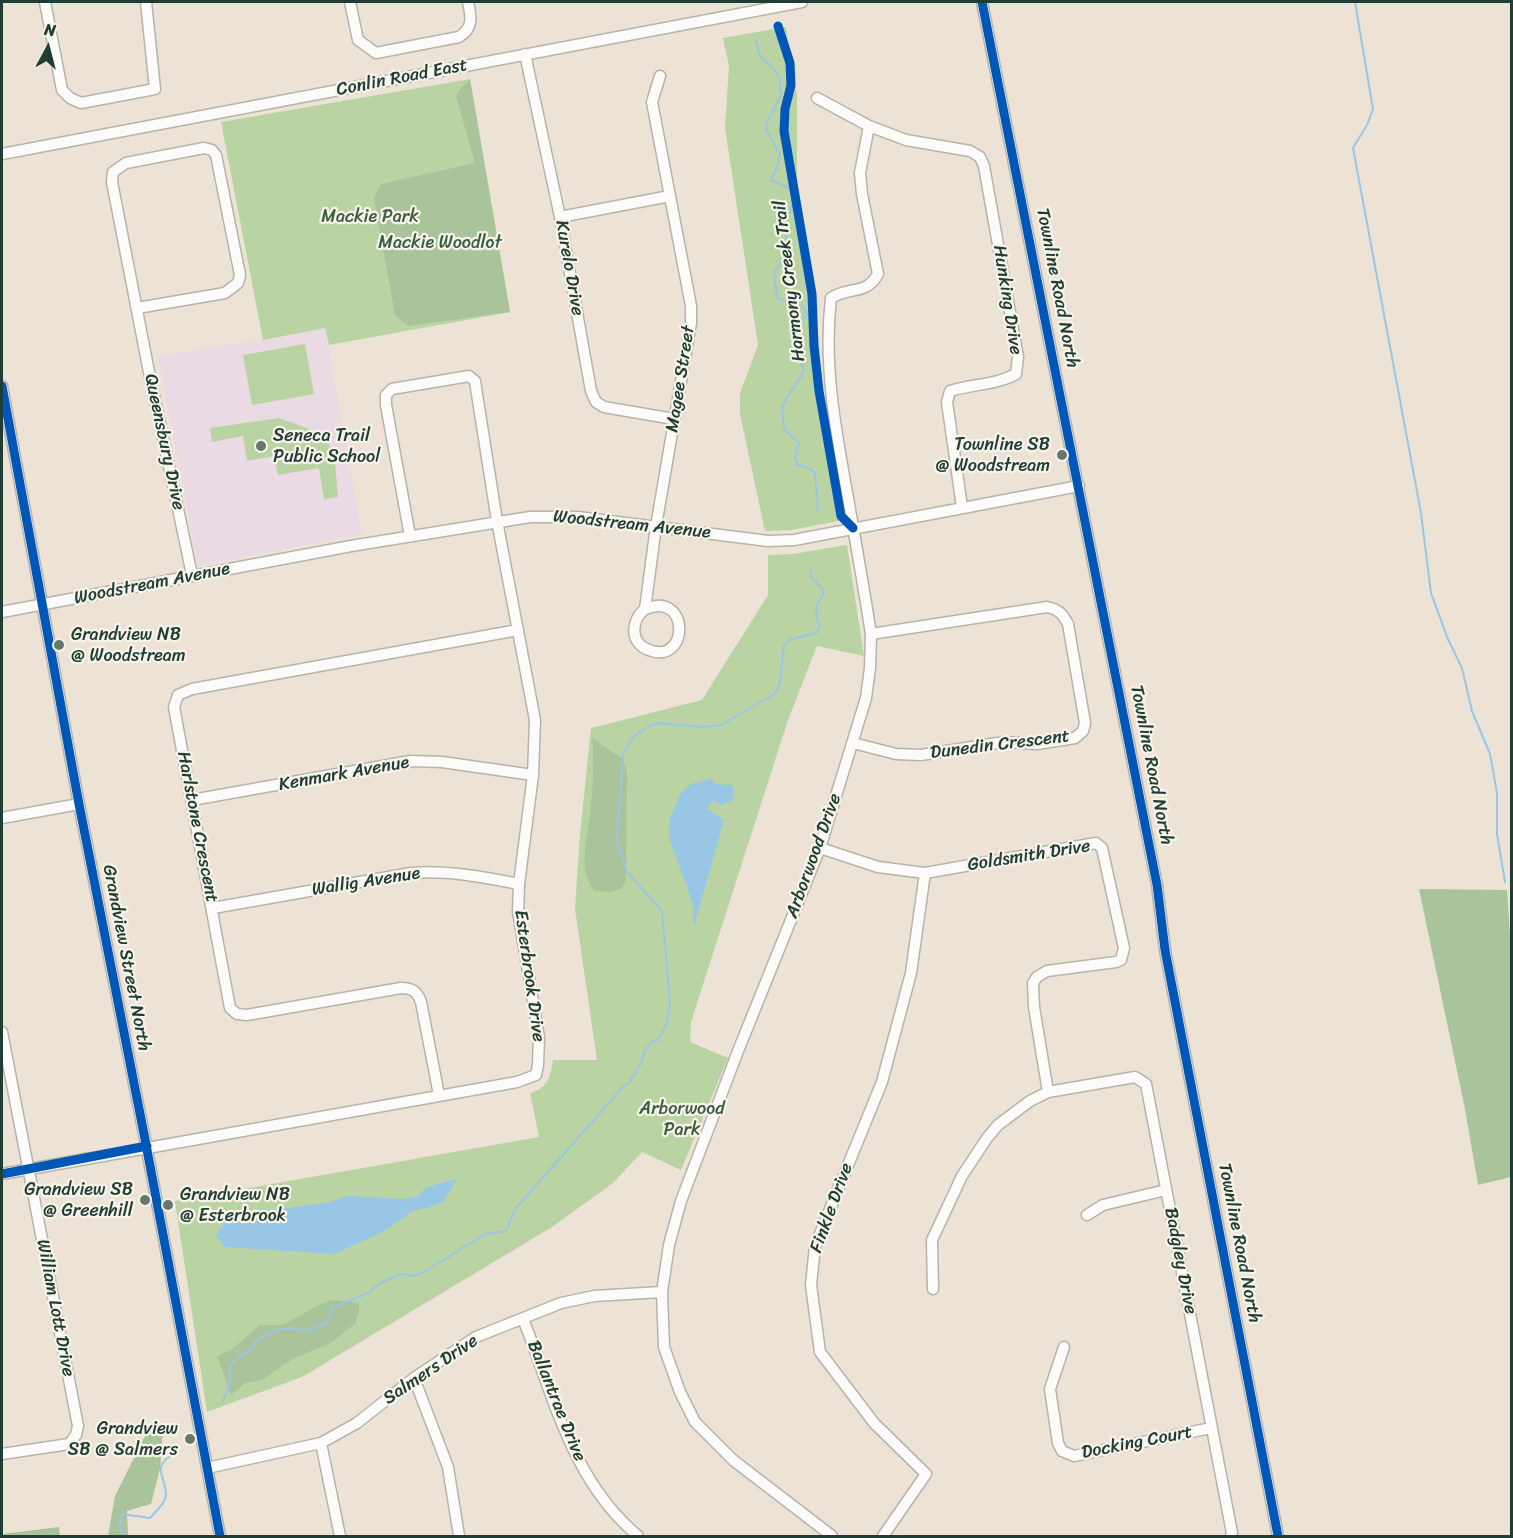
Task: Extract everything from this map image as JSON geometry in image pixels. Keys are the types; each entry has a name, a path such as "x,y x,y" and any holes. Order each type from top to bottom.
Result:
{"street":[{"path":"45,2 62,90 70,98 81,103 155,89 146,2"},
{"path":"350,2 358,40 376,53 459,37 466,33 471,19 468,2"},
{"name":"Conlin Road East","path":"2,154 802,2"},
{"name":"Townline Road North","path":"982,2 1157,885 1166,950 1278,1536"},
{"name":"Kurelo Drive","path":"525,54 560,217 591,391 596,402 604,406 674,419"},
{"name":"Magee Street","path":"645,609 656,526 691,315 652,102 660,76"},
{"path":"817,98 869,126"},
{"name":"Hunking Drive","path":"869,126 906,140 970,151 980,157 984,166 1018,357 1016,374 1004,380 950,391 946,402 962,507"},
{"name":"Arborwood Drive","path":"832,1536 733,1460 695,1422 680,1392 664,1347 662,1292 669,1245 681,1202 738,1051 820,848 866,698 871,634 834,422 830,375 830,306 831,298 837,294 866,288 873,283 878,274 860,174 863,148 869,126"},
{"name":"Queensbury Drive","path":"137,308 225,293 238,283 240,275 234,239 220,170 216,155 212,150 204,148 126,163 113,172 112,182 137,308 192,576"},
{"path":"560,217 670,196"},
{"name":"Esterbrook Drive","path":"2,1174 147,1146 517,1082 536,1075 539,1037 518,912 519,884 533,775 535,720 497,521 475,381 469,376 392,389 386,395 410,536"},
{"name":"Grandview Street North","path":"2,386 79,804 147,1146 220,1536"},
{"name":"Woodstream Avenue","path":"2,612 410,536 530,517 578,517 768,541 794,540 1079,486"},
{"path":"658,606 668,608 674,613 678,619 680,634 671,647 657,652 643,648 638,642 635,635 635,620 645,609 658,606"},
{"name":"Dunedin Crescent","path":"853,743 896,754 921,755 1004,742 1036,744 1076,738 1083,731 1085,723 1068,624 1062,613 1057,610 1047,607 871,634"},
{"name":"Harlstone Crescent","path":"439,1095 421,1002 418,993 413,989 401,988 247,1015 233,1012 230,1008 174,707 178,695 184,691 518,630"},
{"name":"Kenmark Avenue","path":"192,800 410,761 442,762 533,775"},
{"path":"2,818 79,804"},
{"name":"Goldsmith Drive","path":"820,848 878,867 925,873 1096,843 1102,848 1124,948 1121,960 1116,962 1047,971 1037,977 1033,983 1034,1007 1048,1092"},
{"name":"Wallig Avenue","path":"213,908 417,872 493,878 519,884"},
{"name":"Finkle Drive","path":"883,1536 926,1474 874,1423 820,1352 811,1285 815,1246 882,1082 910,973 925,873"},
{"name":"William Lott Drive","path":"2,1032 78,1426 76,1435 69,1444 2,1454"},
{"name":"Badgley Drive","path":"1048,1092 1135,1077 1142,1079 1146,1084 1231,1536"},
{"path":"933,1289 932,1240 962,1176 987,1137 998,1125 1030,1101 1048,1092"},
{"path":"1087,1215 1103,1205 1166,1190"},
{"name":"Salmers Drive","path":"207,1468 321,1443 357,1423 414,1378 476,1337 561,1303 594,1296 662,1292"},
{"name":"Ballantrae Drive","path":"523,1319 555,1407 578,1459 606,1505 638,1536"},
{"name":"Docking Court","path":"1064,1347 1050,1389 1058,1443 1062,1451 1074,1456 1211,1428"},
{"path":"414,1378 448,1467 459,1536"},
{"path":"321,1443 340,1536"}],"shaded area":[{"name":"Seneca Trail Public School","path":"325,328 362,534 198,566 158,357"}],"green space":[{"path":"786,27 797,96 797,185 816,305 822,392 844,520 791,530 765,531 740,414 740,393 758,345 725,128 729,66 723,38"},
{"name":"Mackie Park","path":"470,79 510,312 329,345 325,328 263,340 221,122"},
{"name":"Mackie Woodlot","path":"470,79 510,312 408,326 395,315 374,198 381,184 475,163 456,96"},
{"path":"305,344 314,394 252,405 243,355"},
{"path":"279,418 314,431 328,442 335,465 338,497 324,499 319,468 278,475 274,456 247,461 243,436 212,442 210,428"},
{"name":"Arborwood Park","path":"847,545 864,656 817,646 788,720 691,1022 690,1042 728,1058 681,1170 642,1152 613,1183 552,1227 302,1377 207,1412 175,1201 539,1137 530,1093 536,1091 547,1081 553,1060 597,1060 575,909 591,728 702,700 768,595 768,555 793,554"},
{"path":"592,738 623,759 627,772 626,880 621,889 611,892 594,891 586,873 586,843 593,785"},
{"path":"1419,889 1507,890 1512,964 1511,1177 1478,1185 1465,1109"},
{"path":"332,1300 359,1303 356,1323 329,1344 294,1358 262,1380 245,1383 231,1395 217,1356 232,1349 260,1325 287,1323"},
{"path":"163,1429 160,1469 151,1504 127,1511 128,1536 108,1536 115,1496 146,1434"},
{"path":"59,1527 60,1536 2,1536 2,1534"}],"water":[{"path":"713,778 714,784 733,785 733,800 721,805 712,801 707,808 724,820 694,927 693,905 669,837 670,818 680,794 691,784"},
{"path":"457,1179 443,1202 413,1211 381,1233 334,1254 225,1247 216,1236 221,1227 237,1214 327,1203 347,1196 403,1199 417,1197 427,1187"}],"waterway":[{"path":"1355,2 1373,109 1367,125 1353,148 1421,513 1431,593 1447,637 1462,668 1472,711 1490,754 1497,793 1497,834 1505,882"},
{"path":"756,40 760,56 775,70 780,80 781,96 767,122 766,130 780,154 771,180 789,188 794,196 790,212 784,221 787,238 786,254 774,273 777,298 804,308 807,315 793,334 804,371 782,406 784,429 799,443 795,457 797,464 815,473 818,511"},
{"path":"223,1401 230,1384 230,1369 233,1362 254,1348 256,1341 277,1330 292,1328 305,1332 327,1323 332,1308 370,1292 380,1283 401,1274 415,1276 485,1234 506,1231 515,1209 629,1083 641,1063 644,1052 651,1043 659,1039 666,1026 670,1003 662,911 627,872 617,841 623,754 633,737 648,727 659,723 703,727 721,725 775,694 780,682 784,646 789,640 816,633 820,628 816,608 824,591 811,577 810,570"},
{"path":"126,1536 119,1528 122,1514 150,1518 164,1501 166,1494 161,1468 166,1459 172,1455"}],"cycle path":[{"path":"982,2 1157,885 1165,950 1278,1536"},
{"name":"Harmony Creek Trail","path":"778,26 790,63 791,85 785,109 784,131 812,294 819,391 841,516 853,528"},
{"path":"2,386 79,804 220,1536"},
{"path":"2,1174 147,1146"}],"place":[{"name":"Seneca Trail Public School","path":"261,446"},
{"name":"Townline SB @ Woodstream","path":"1062,455"},
{"name":"Grandview NB @ Woodstream","path":"59,645"},
{"name":"Grandview SB @ Greenhill","path":"145,1200"},
{"name":"Grandview NB @ Esterbrook","path":"168,1205"},
{"name":"Grandview SB @ Salmers","path":"190,1439"}]}
